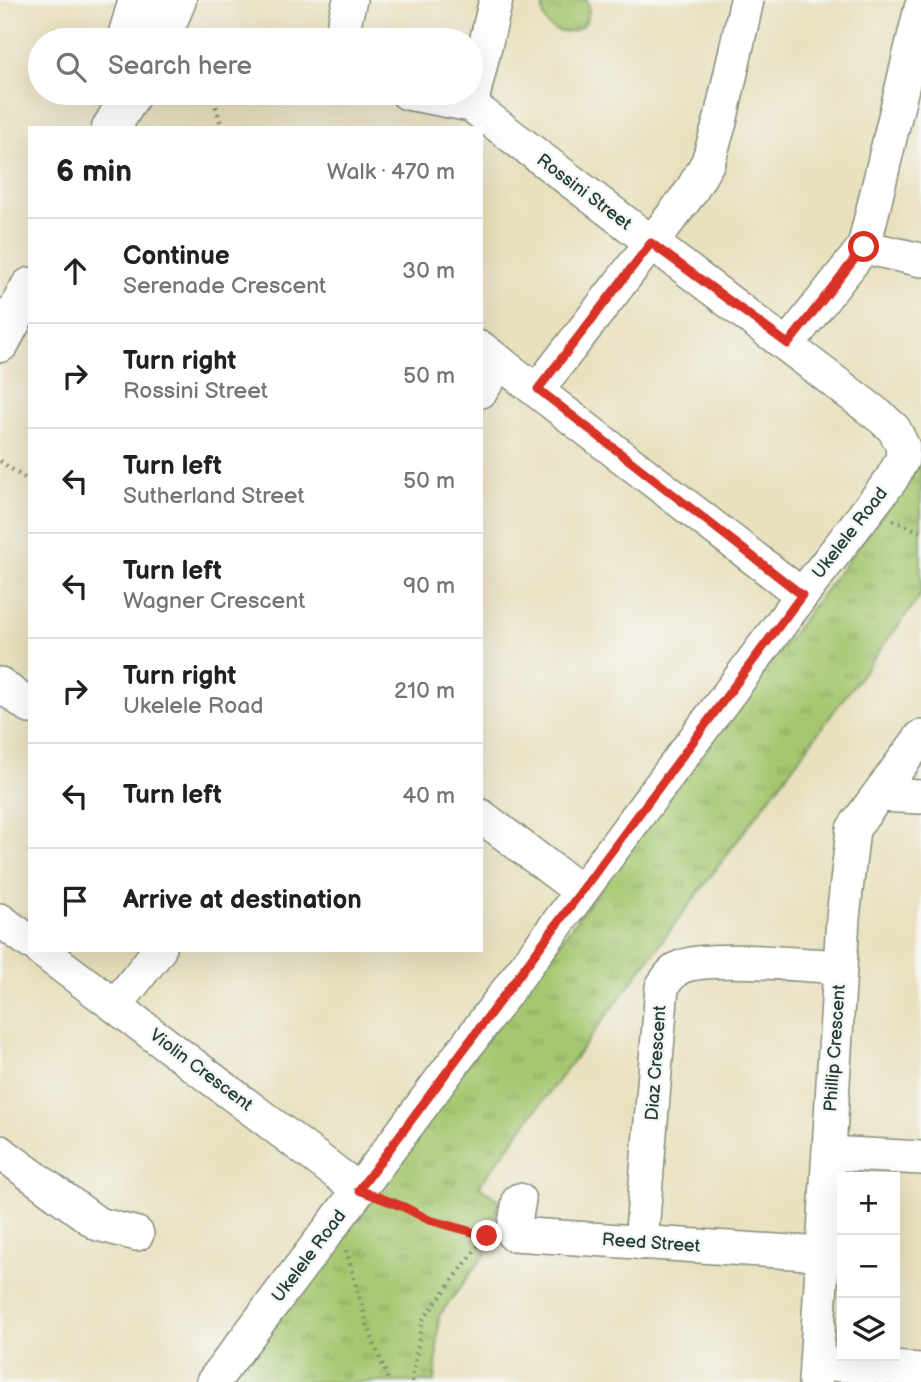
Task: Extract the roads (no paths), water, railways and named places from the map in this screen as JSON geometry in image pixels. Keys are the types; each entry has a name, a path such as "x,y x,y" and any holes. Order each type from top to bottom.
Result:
{"main road":[{"path":"129,28 138,0"},
{"path":"103,126 108,105"},
{"path":"112,126 125,105"},
{"path":"0,343 28,291"}],"street":[{"path":"343,28 350,0"},
{"path":"483,55 496,0"},
{"path":"538,389 690,193 708,162 720,122 747,0"},
{"path":"788,344 864,247 913,78 921,8"},
{"name":"Rossini Street","path":"471,105 882,418 894,429 901,442 903,455"},
{"path":"864,247 921,260"},
{"path":"483,384 491,355 802,595"},
{"name":"Ukelele Road","path":"213,1382 891,480 903,455"},
{"path":"0,684 28,705"},
{"name":"Phillip Crescent","path":"815,1373 841,967 853,829 921,737"},
{"path":"879,795 921,797"},
{"path":"483,818 580,891"},
{"path":"0,920 28,941"},
{"name":"Violin Crescent","path":"44,952 359,1190"},
{"path":"116,1005 157,952"},
{"name":"Diaz Crescent","path":"641,1242 662,987 668,977 678,968 715,962 841,967"},
{"path":"0,1152 98,1224 137,1234"},
{"path":"829,1153 921,1158"},
{"name":"Reed Street","path":"519,1200 500,1235 823,1254"},
{"path":"815,1373 921,1370"}]}
